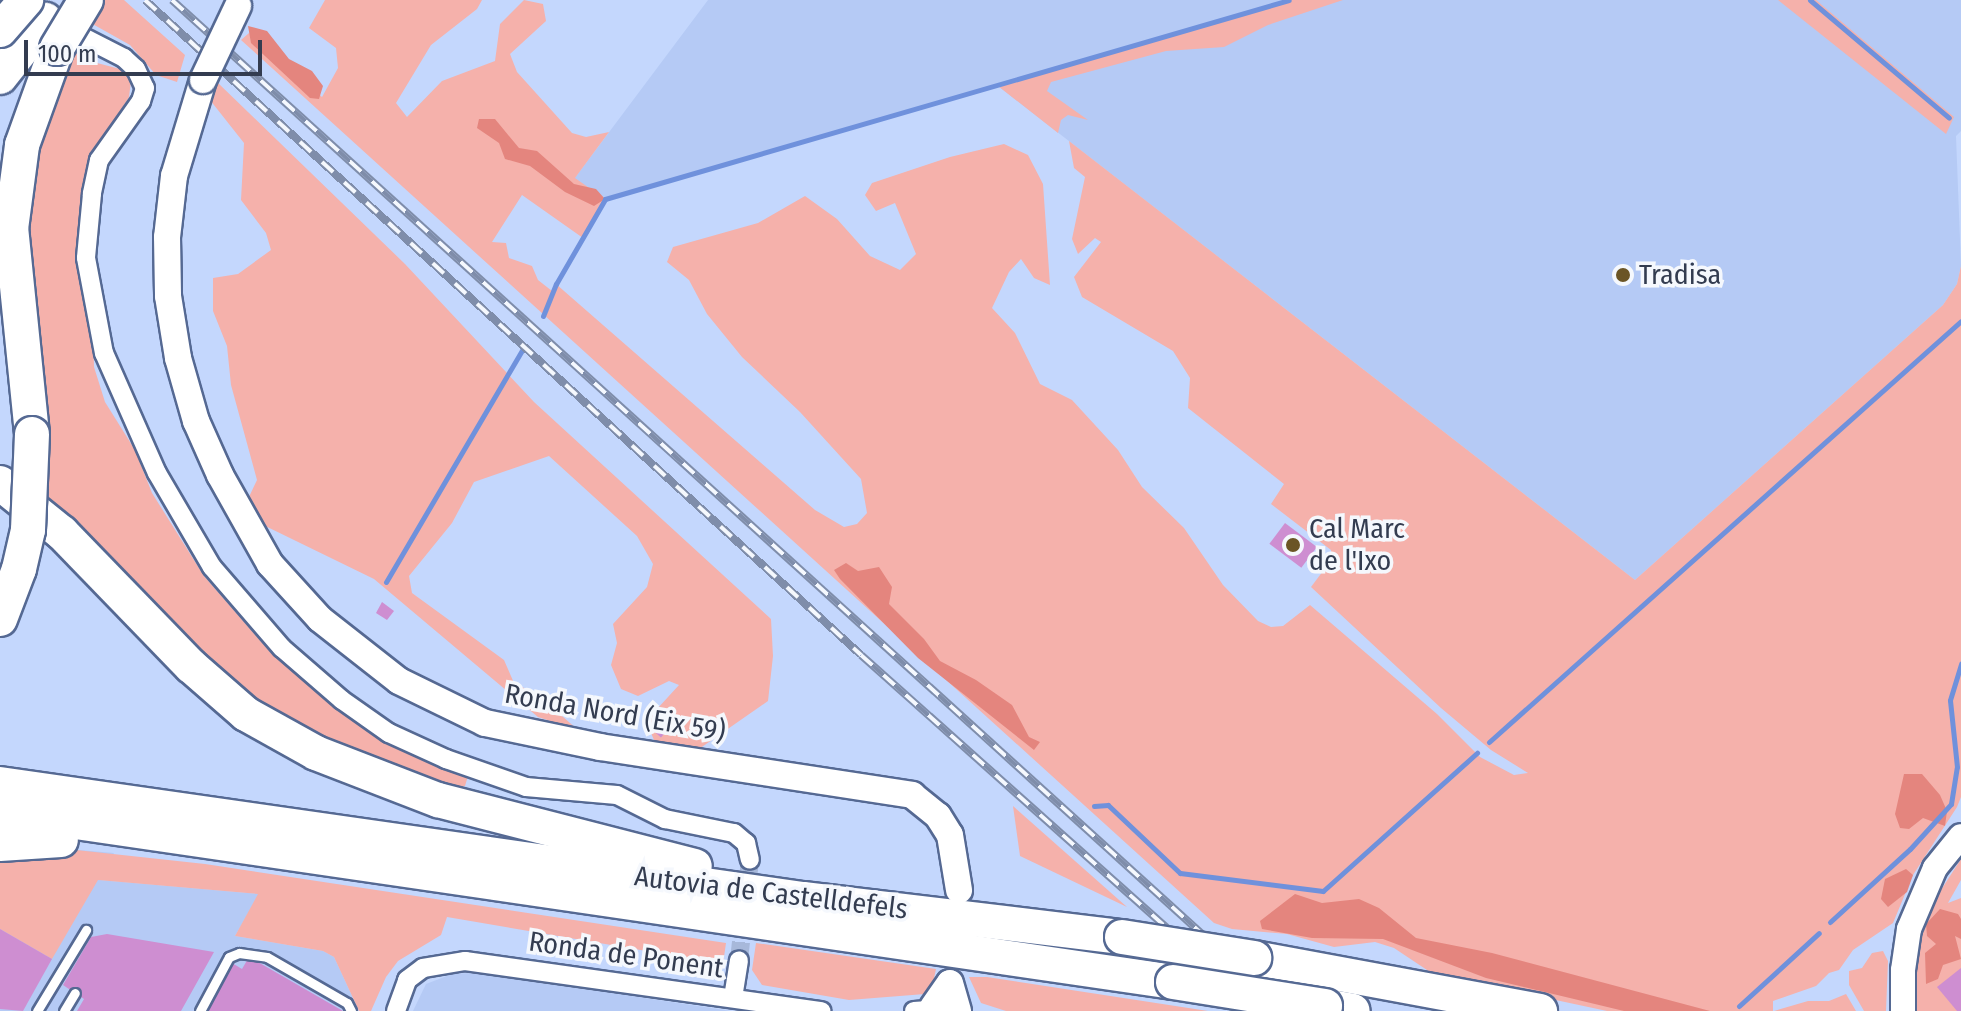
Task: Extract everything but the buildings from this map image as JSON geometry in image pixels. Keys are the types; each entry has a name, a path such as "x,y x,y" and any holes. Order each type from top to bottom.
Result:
{"highway":[{"path":"0,77 55,21 86,0"},
{"path":"0,30 55,21"},
{"path":"0,619 19,569 28,530 32,434 11,229 22,145 55,21"},
{"path":"0,483 62,533 191,666 246,714 316,753 438,800 644,851 803,899"},
{"name":"Autovia de Castelldefels","path":"0,784 803,899 1122,937 1540,1011"},
{"name":"Autovia de Castelldefels","path":"0,811 1339,1008"},
{"path":"0,832 61,840 291,854"},
{"path":"0,844 61,840"}],"main road":[{"name":"Ronda Nord (Eix 59)","path":"239,3 203,80 174,176 167,237 168,296 178,358 196,421 220,475 270,564 320,619 399,681 485,723 600,747 912,795 938,816 950,835 959,890"}],"street":[{"path":"55,21 124,58 136,69 145,88 141,101 99,160 92,194 86,258 104,353 157,473 212,567 282,648 342,700 389,733 446,759 526,787 617,795 665,819 734,833 746,843 750,860"},
{"path":"1903,1011 1903,970 1909,929 1924,888 1961,826"},
{"path":"1943,858 1961,836"},
{"path":"733,998 739,960"},
{"name":"Ronda de Ponent","path":"396,1011 407,980 423,968 465,961 822,1011"}],"lane":[{"path":"37,1011 86,930"},
{"path":"200,1011 229,957 239,953 267,957 347,1003 351,1011"},
{"path":"64,1011 75,993"}],"shaded area":[{"path":"104,0 124,0 185,55 177,82 156,75 130,45 89,22"},
{"path":"325,0 482,0 477,9 431,45 396,103 407,117 442,81 495,61 500,24 524,0 543,4 546,21 510,54 517,72 572,133 586,137 609,132 575,178 605,199 583,238 522,195 492,242 506,243 509,258 532,266 538,280 552,291 556,284 815,510 844,527 857,524 867,513 861,479 800,412 742,357 707,314 689,280 667,262 673,247 758,223 805,196 837,219 870,256 900,270 916,254 895,203 876,211 865,195 872,183 950,157 1004,144 1028,155 1043,184 1050,285 1034,278 1021,259 1009,272 992,308 1015,333 1040,384 1072,400 1118,450 1142,487 1184,528 1223,585 1258,621 1271,627 1283,626 1310,605 1437,714 1480,757 1514,775 1528,773 1491,750 1441,708 1311,587 1332,559 1331,550 1271,504 1284,484 1188,408 1190,378 1173,351 1082,297 1074,277 1101,242 1095,238 1078,254 1072,239 1085,177 1074,168 1069,141 1635,580 1943,305 1957,284 1961,266 1961,797 1957,807 1913,875 1893,923 1853,950 1839,970 1829,973 1816,986 1773,1001 1773,1011 1607,1011 1433,974 1394,948 1375,942 1334,947 1287,934 1232,929 1214,923 241,40 249,33 322,97 338,68 336,48 309,28"},
{"name":"Tradisa","path":"708,0 1961,0 1961,131 1956,136 1961,266 1957,284 1943,305 1635,580 998,86 605,199 574,179"},
{"path":"1289,0 1343,0 1268,25 1224,47 1166,51 1051,82 1047,91 1088,120 1068,115 1061,120 1058,133 998,86"},
{"path":"1778,0 1816,0 1954,117 1946,134"},
{"path":"248,26 267,31 289,59 312,71 323,86 319,99 310,98 251,43"},
{"path":"73,42 87,48 97,63 124,70 131,81 129,97 91,159 77,255 82,295 93,336 94,367 105,402 135,450 152,493 204,576 271,653 331,703 402,749 468,776 465,786 438,788 263,714 42,504 24,252 29,171"},
{"path":"217,82 405,264 534,402 771,619 773,656 768,701 699,749 664,746 654,740 646,721 679,685 669,681 638,696 621,689 611,665 617,643 613,624 647,587 653,564 637,536 549,456 474,482 452,523 409,576 412,593 504,660 514,683 538,695 578,730 538,717 374,579 253,520 248,499 257,480 231,385 227,346 213,311 213,278 238,274 271,250 266,233 241,200 244,143 210,100"},
{"path":"479,119 495,119 519,148 537,151 574,184 596,189 605,199 594,206 565,192 530,166 505,159 499,143 477,128"},
{"path":"846,563 858,571 879,567 892,587 889,604 924,639 940,661 976,680 1012,705 1029,737 1040,742 1034,750 918,658 840,579 834,570"},
{"path":"1904,774 1922,774 1940,795 1947,811 1945,826 1923,818 1909,829 1900,828 1895,814"},
{"path":"1013,806 1127,907 1020,856"},
{"path":"67,849 114,853 99,880 259,894 235,936 323,951 334,957 359,1011 0,1011 0,858"},
{"path":"67,849 205,864 726,943 723,964 447,917 441,935 398,961 386,977 371,1011 359,1011 334,957 323,951 235,936 258,894 98,880 52,959 0,929 0,858"},
{"path":"1961,859 1961,880 1948,903 1961,898 1961,1011 1916,1011 1916,975 1923,930 1941,890"},
{"path":"1906,869 1913,875 1907,892 1888,907 1881,899 1885,879"},
{"path":"1295,894 1322,903 1359,899 1379,908 1416,938 1492,953 1710,1011 1624,1011 1486,978 1383,939 1312,938 1262,929 1260,921"},
{"path":"1940,909 1958,914 1961,919 1961,939 1955,936 1961,959 1943,965 1938,979 1926,984 1925,953 1936,944 1927,936 1926,924"},
{"path":"756,943 936,969 933,983 936,985 925,994 849,1000 762,985 752,970"},
{"path":"1883,951 1888,961 1886,1011 1864,1011 1849,985 1849,971 1862,968 1872,953"},
{"path":"469,973 731,1011 413,1011 426,984 452,974"},
{"path":"969,977 987,977 1208,1011 1006,1011 981,1003"},
{"path":"1846,994 1856,1011 1774,1011 1808,1001 1829,1001"}],"waterway":[{"path":"543,316 556,284 605,199 1289,0"},
{"path":"1810,0 1949,118"},
{"path":"1489,742 1961,321"},
{"path":"386,582 522,350"},
{"path":"1830,922 1910,849 1951,804 1957,767 1950,700 1961,664"},
{"path":"1094,806 1108,805 1180,873 1323,891 1477,753"},
{"path":"1739,1006 1819,933"}],"tunnel":[{"path":"739,960 750,860"}],"railway":[{"path":"145,0 861,655 1260,1011"},
{"path":"172,0 1287,1011"}],"place":[{"name":"Tradisa","path":"1623,275"},
{"name":"Cal Marc de l'Ixo","path":"1293,545"}]}
